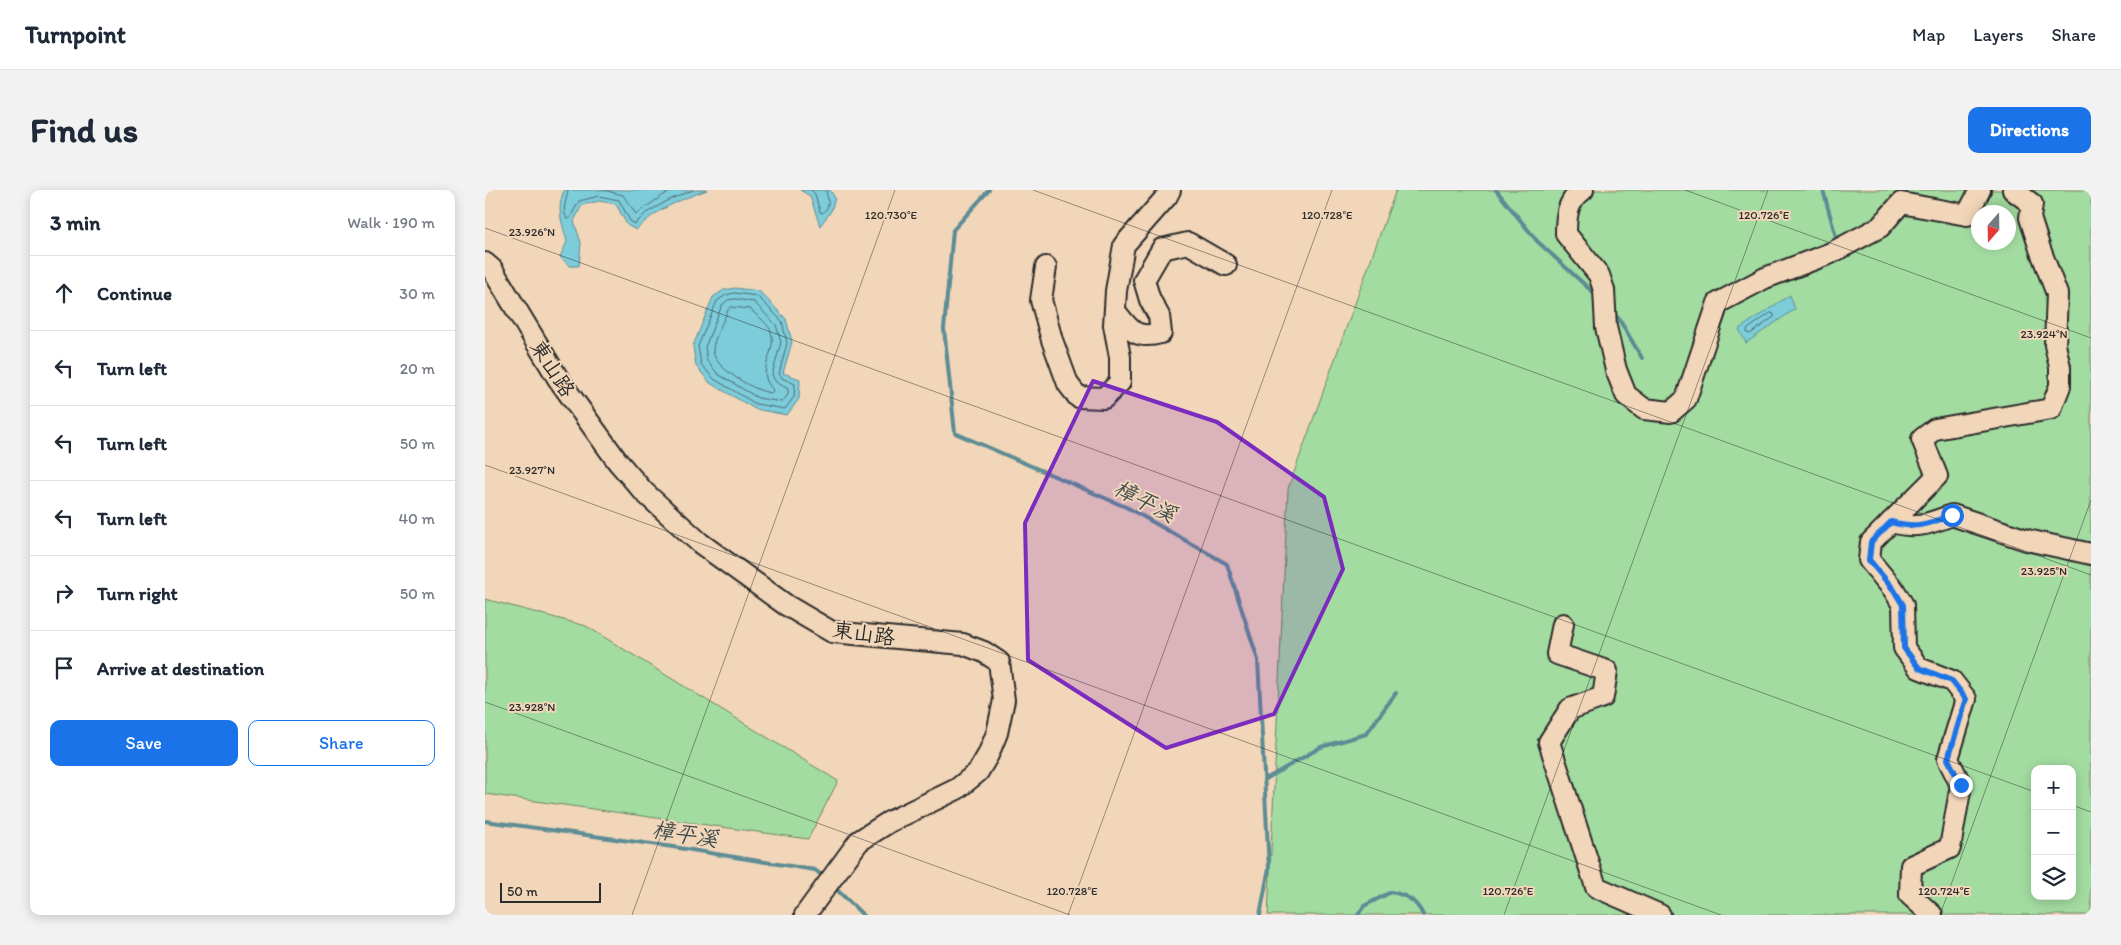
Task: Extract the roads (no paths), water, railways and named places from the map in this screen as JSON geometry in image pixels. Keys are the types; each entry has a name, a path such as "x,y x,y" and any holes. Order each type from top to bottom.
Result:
{"street":[{"path":"1046,267 1041,300 1052,340 1068,384 1078,397 1104,398 1120,382 1120,357 1114,325 1119,265 1124,245 1162,202 1170,190"},
{"path":"1583,190 1575,196 1566,212 1566,234 1599,275 1605,293 1606,327 1616,370 1626,395 1644,409 1671,412 1686,400 1718,304 1765,278 1831,253 1880,227 1901,203 1967,215 1980,190"},
{"path":"1932,915 1910,895 1911,866 1950,848 1961,785 1948,759 1966,699 1952,681 1919,668 1904,648 1903,605 1894,590 1869,560 1871,542 1937,476 1922,439 1935,429 2051,409 2060,386 2061,367 2055,345 2057,294 2039,249 2030,218 2032,204 2013,190"},
{"path":"1115,311 1131,332 1148,337 1161,333 1159,316 1149,300 1144,280 1162,249 1188,243 1226,265"},
{"name":"東山路","path":"485,263 491,269 559,380 618,462 644,492 700,543 786,605 832,632 963,644 984,652 999,662 1004,700 994,740 978,772 957,789 889,822 854,846 809,909"},
{"path":"1891,522 1908,527 1927,525 1952,515 2027,540 2091,554"},
{"path":"1563,624 1557,654 1607,671 1603,697 1570,709 1549,742 1596,887 1660,915"}],"water":[{"path":"564,190 707,190 660,211 636,230 627,225 616,204 599,201 582,205 574,221 581,243 579,266 570,266 560,257 567,242 560,210"},
{"path":"800,190 830,190 835,198 831,211 820,226 810,196"},
{"path":"735,288 759,291 786,319 792,342 783,373 800,379 799,399 787,415 755,409 710,383 696,366 693,346 713,297 724,290"},
{"path":"1790,295 1795,309 1746,343 1739,329"}],"waterway":[{"name":"樟平溪","path":"989,190 953,230 944,329 955,433 1128,508 1227,564 1258,660 1269,868 1260,915"},
{"path":"1496,190 1537,241 1597,296"},
{"path":"1823,190 1836,237"},
{"path":"1612,312 1619,319 1642,358"},
{"path":"1264,780 1321,747 1366,734 1396,693"},
{"name":"樟平溪","path":"485,821 673,847 815,870 824,877"},
{"name":"樟平溪","path":"834,887 863,915"},
{"path":"1358,915 1364,906 1391,892 1410,899 1423,915"}]}
